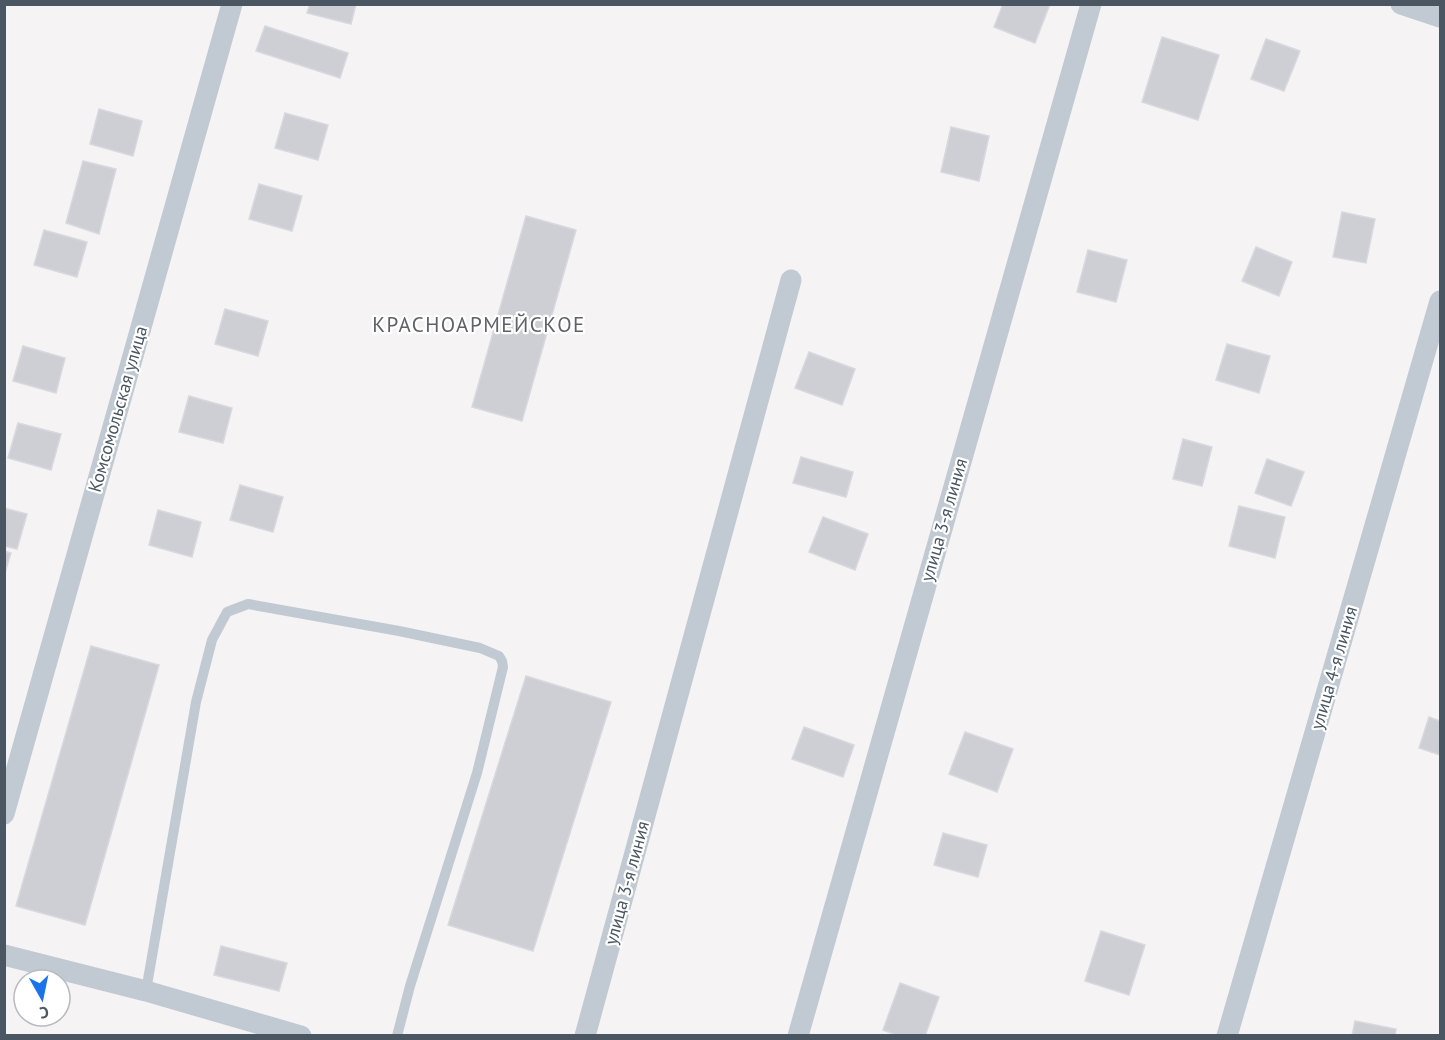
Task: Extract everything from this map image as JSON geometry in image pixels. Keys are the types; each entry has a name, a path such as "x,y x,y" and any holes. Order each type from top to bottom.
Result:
{"street":[{"name":"Комсомольская улица","path":"4,814 232,4"},
{"name":"улица 3-я линия","path":"798,1035 1091,4"},
{"path":"1401,4 1440,17"},
{"name":"улица 3-я линия","path":"585,1035 791,280"},
{"name":"улица 4-я линия","path":"1227,1035 1440,301"},
{"path":"4,955 146,991 301,1035"}],"lane":[{"path":"146,991 196,702 212,640 227,612 248,604 330,618 480,648 500,656 503,667 477,773 410,986 397,1035"}],"building":[{"path":"310,4 356,4 351,24 307,13"},
{"path":"1003,4 1050,4 1035,43 994,27"},
{"path":"265,26 348,53 340,78 256,51"},
{"path":"1162,37 1219,55 1198,120 1142,102"},
{"path":"1266,39 1300,51 1284,91 1251,79"},
{"path":"99,109 142,121 133,156 90,144"},
{"path":"285,113 328,125 318,160 275,148"},
{"path":"951,127 989,136 979,181 941,172"},
{"path":"83,161 116,169 99,234 66,223"},
{"path":"259,184 302,196 292,231 249,219"},
{"path":"1342,212 1375,219 1366,263 1333,257"},
{"path":"526,216 576,230 522,421 472,407"},
{"path":"44,230 87,242 77,277 34,265"},
{"path":"1256,247 1292,262 1279,296 1242,281"},
{"path":"1088,250 1127,260 1116,302 1077,292"},
{"path":"225,309 268,321 258,356 215,344"},
{"path":"1227,344 1270,356 1259,393 1216,380"},
{"path":"23,346 65,358 56,393 13,381"},
{"path":"809,352 855,369 842,405 795,388"},
{"path":"189,396 232,408 223,443 179,432"},
{"path":"18,423 61,434 51,470 8,458"},
{"path":"1183,439 1212,447 1202,486 1173,479"},
{"path":"801,457 853,472 846,497 793,483"},
{"path":"1267,459 1304,472 1291,506 1255,493"},
{"path":"240,485 283,497 273,532 230,520"},
{"path":"1239,506 1285,517 1275,558 1229,546"},
{"path":"4,508 27,514 17,549 4,546"},
{"path":"158,510 201,522 192,557 149,545"},
{"path":"823,517 868,534 855,570 809,552"},
{"path":"4,551 11,553 4,576"},
{"path":"91,646 159,665 85,925 16,906"},
{"path":"526,676 611,702 533,951 448,925"},
{"path":"1429,717 1440,721 1440,755 1419,748"},
{"path":"804,727 854,745 843,777 792,759"},
{"path":"965,732 1013,749 997,792 949,774"},
{"path":"943,833 987,845 978,877 934,865"},
{"path":"1101,931 1145,945 1129,995 1085,981"},
{"path":"221,946 287,963 279,991 214,975"},
{"path":"900,983 939,997 925,1036 899,1036 883,1030"},
{"path":"1355,1021 1396,1029 1395,1036 1352,1036"}],"district":[{"name":"КРАСНОАРМЕЙСКОЕ","path":"479,325"}]}
